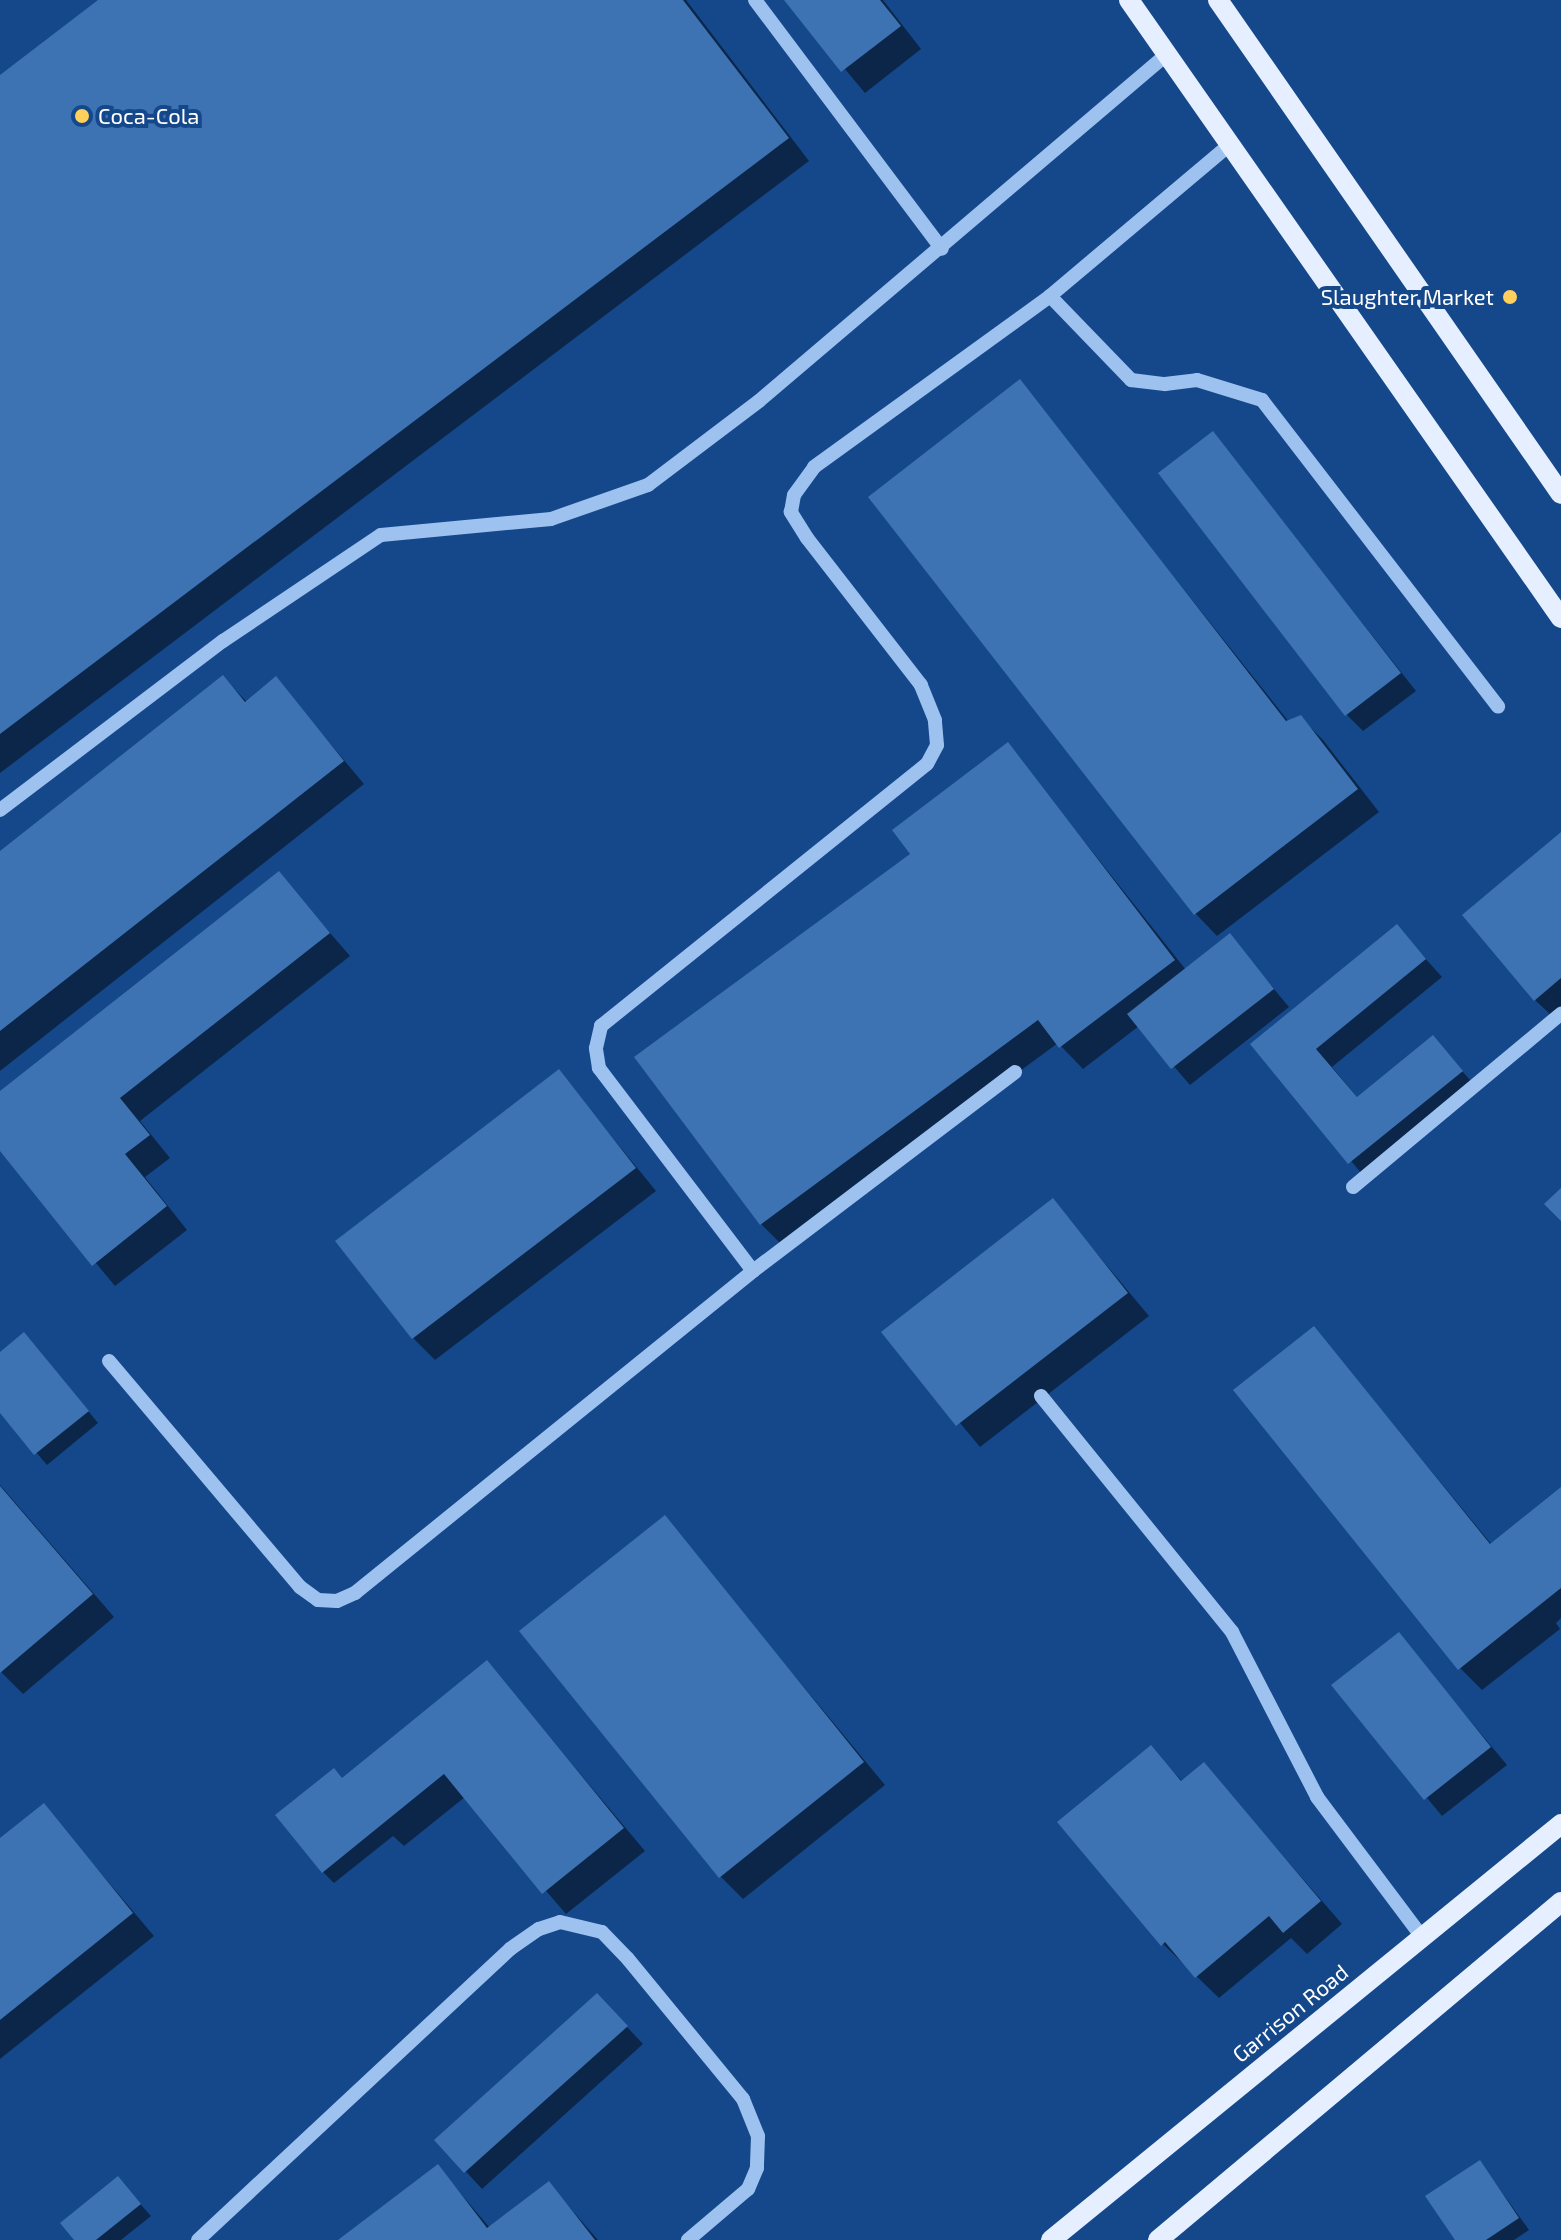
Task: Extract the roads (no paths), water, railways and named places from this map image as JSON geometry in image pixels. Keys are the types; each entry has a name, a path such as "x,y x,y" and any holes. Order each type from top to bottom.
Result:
{"main road":[{"path":"1129,0 1228,146 1561,618"},
{"path":"1218,0 1561,494"},
{"name":"Garrison Road","path":"1051,2240 1561,1824"},
{"path":"1158,2240 1561,1902"}],"lane":[{"path":"755,0 942,249"},
{"path":"0,810 223,641 381,535 551,519 648,485 942,249 1166,55"},
{"path":"753,1271 599,1068 596,1048 601,1026 927,764 937,745 935,720 921,685 807,538 791,512 794,495 814,467 1050,296 1228,146"},
{"path":"1050,296 1131,380 1165,384 1197,380 1262,400 1498,707"},
{"path":"1353,1187 1561,1014"},
{"path":"109,1361 300,1587 318,1600 337,1601 355,1593 753,1271 1015,1072"},
{"path":"1041,1396 1232,1632 1317,1797 1422,1937"},
{"path":"198,2240 510,1949 539,1929 560,1922 602,1932 628,1959 743,2099 758,2136 757,2168 748,2189 688,2240"}],"place":[{"name":"Coca-Cola","path":"82,116"},
{"name":"Slaughter Market","path":"1510,297"}]}
